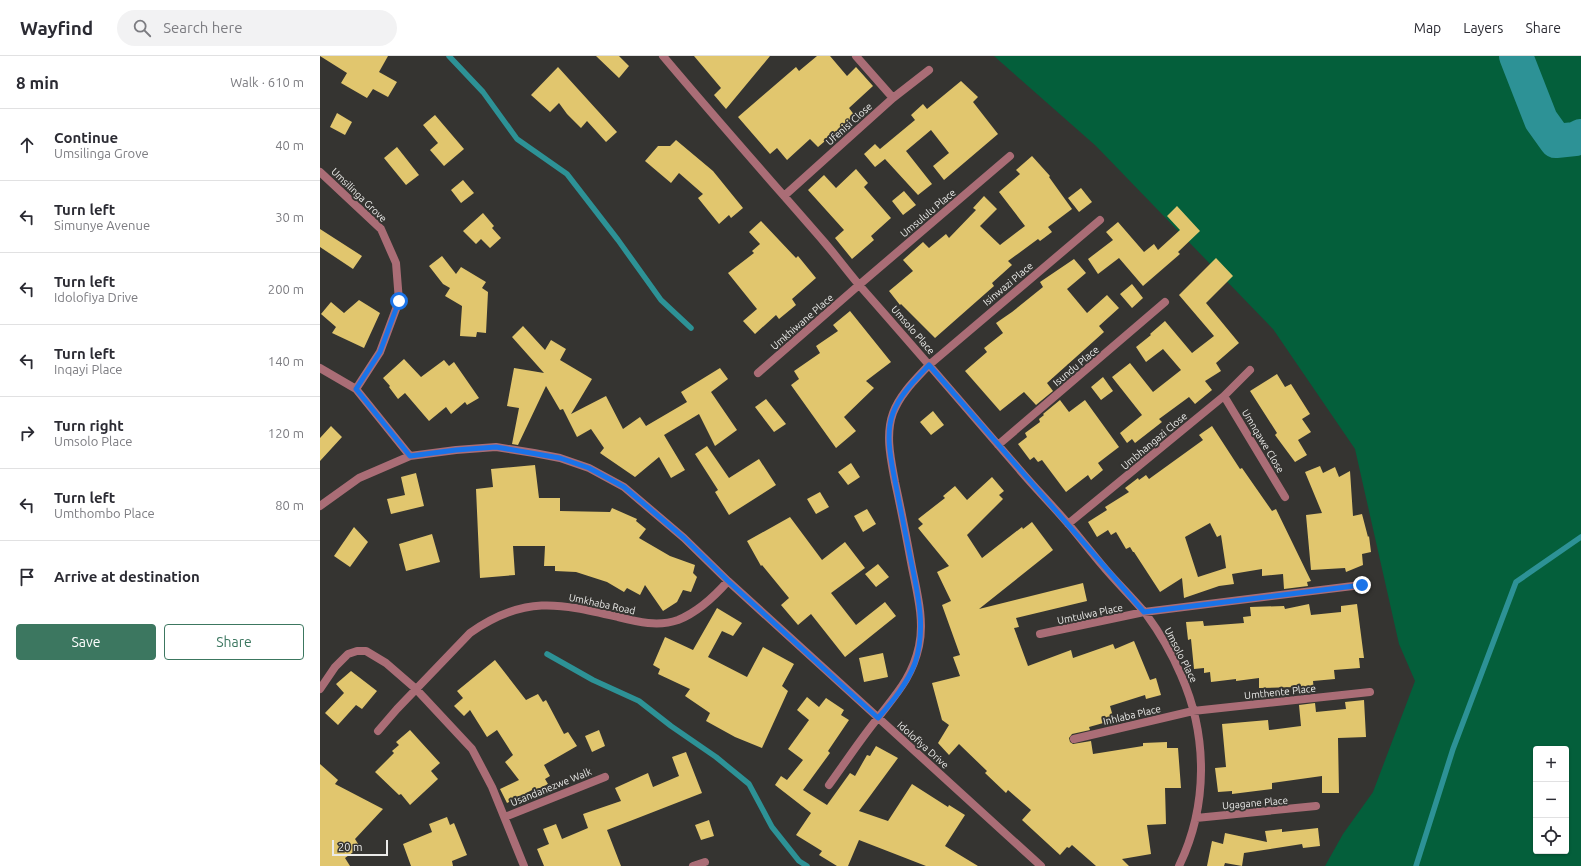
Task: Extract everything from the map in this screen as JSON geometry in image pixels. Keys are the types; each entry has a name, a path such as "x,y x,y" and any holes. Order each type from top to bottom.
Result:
{"street":[{"name":"Umsolo Place","path":"663,56 859,285 1144,612 1160,634 1182,677 1194,711 1198,730 1202,777 1196,818 1188,847 1179,866"},
{"path":"856,56 893,98"},
{"name":"Ufenisi Close","path":"784,196 893,98 929,70"},
{"name":"Umsululu Place","path":"859,285 1010,156"},
{"name":"Umsilinga Grove","path":"320,172 381,229 396,264 399,301 380,352 356,389"},
{"name":"Isinwazi Place","path":"829,785 904,684 914,664 919,645 921,629 919,602 889,446 893,414 900,400 911,384 929,365 1100,220"},
{"name":"Umkhiwane Place","path":"758,374 859,285"},
{"name":"Isundu Place","path":"998,445 1165,302"},
{"path":"320,368 356,389 410,456"},
{"name":"Umbhangazi Close","path":"1068,524 1224,396 1250,370"},
{"name":"Umnqawe Close","path":"1224,396 1284,496"},
{"name":"Idolofiya Drive","path":"320,506 359,478 410,456 496,447 560,458 589,468 624,487 684,538 728,581 1041,866"},
{"name":"Umkhaba Road","path":"378,731 470,633 484,623 507,612 530,605 552,605 586,610 642,623 664,623 678,620 695,611 714,597 728,581"},
{"name":"Umtulwa Place","path":"1040,634 1144,612 1362,585"},
{"path":"320,689 335,667 348,654 356,651 366,651 374,655 386,663 416,689 472,750 492,787 524,866"},
{"name":"Umthente Place","path":"1194,711 1370,692"},
{"name":"Inhlaba Place","path":"1074,739 1194,711"},
{"name":"Usandanezwe Walk","path":"505,817 605,776"},
{"name":"Ugagane Place","path":"1196,818 1316,806"},
{"path":"693,866 705,862"}],"green space":[{"path":"994,56 1581,56 1581,866 1325,866 1343,834 1373,792 1415,681 1399,644 1355,449 1273,329 1096,146"}],"building":[{"path":"320,56 388,56 379,72 397,82 388,97 373,89 367,98 341,83 347,73"},
{"path":"596,56 619,56 629,66 619,78"},
{"path":"694,56 770,56 726,109 714,95 721,88"},
{"path":"817,56 830,56 847,76 856,67 873,86 849,108 855,116 818,147 810,139 787,160 777,148 770,154 738,117 796,67 799,71"},
{"path":"558,67 617,132 606,142 587,121 581,128 567,114 559,103 550,112 531,95"},
{"path":"961,81 978,97 973,102 998,134 944,180 933,166 949,153 931,130 906,151 932,184 918,195 885,159 875,167 864,154 875,144 880,149 915,120 911,115 923,104 927,109"},
{"path":"337,113 352,122 345,135 330,127"},
{"path":"435,115 464,149 444,166 430,150 438,143 423,125"},
{"path":"676,140 713,171 743,208 731,218 729,215 719,224 698,198 703,194 679,173 671,183 645,161 658,146 670,146"},
{"path":"397,147 419,175 406,185 384,158"},
{"path":"1032,156 1050,176 1049,177 1072,209 1048,227 1052,232 1040,241 1038,239 1008,261 1012,265 992,283 994,286 935,338 901,304 900,305 889,291 913,271 903,260 923,242 929,248 946,234 949,238 976,210 973,208 984,196 997,209 980,226 1000,245 1025,226 999,192 1020,174 1016,170"},
{"path":"856,169 868,183 864,187 891,218 871,236 874,240 852,259 835,238 844,230 808,190 824,175 836,188"},
{"path":"463,180 474,193 461,203 451,190"},
{"path":"1081,188 1092,202 1079,212 1068,198"},
{"path":"904,191 916,205 903,215 892,201"},
{"path":"1177,206 1200,231 1178,252 1180,254 1143,286 1119,258 1098,274 1088,259 1113,240 1106,232 1118,222 1144,252 1154,244 1158,250 1180,230 1167,216"},
{"path":"483,213 494,226 492,228 501,238 490,248 481,239 476,244 463,231"},
{"path":"761,221 796,258 798,256 816,278 792,299 796,305 779,319 776,315 755,334 743,321 757,309 728,273 754,253 752,251 760,244 749,232"},
{"path":"320,229 362,256 353,269 320,247"},
{"path":"442,256 456,274 461,267 486,282 482,288 488,292 486,333 477,332 476,337 460,336 462,306 445,296 450,288 443,284 429,266"},
{"path":"1216,258 1233,276 1206,303 1239,343 1216,363 1221,371 1205,381 1212,390 1195,404 1189,397 1159,419 1162,422 1135,443 1132,439 1127,443 1120,433 1142,415 1112,377 1130,363 1153,392 1181,370 1163,349 1146,362 1136,347 1165,321 1192,353 1214,336 1179,295"},
{"path":"1074,259 1086,273 1067,289 1087,313 1107,295 1119,308 1099,326 1104,332 1047,383 1053,391 1036,405 1024,392 1000,411 965,371 987,352 984,348 1003,333 996,323 1043,287 1040,282"},
{"path":"1132,284 1143,298 1132,308 1120,294"},
{"path":"359,300 380,313 364,348 332,333 336,327 321,314 331,302 344,313"},
{"path":"850,311 891,362 866,381 874,388 844,417 856,431 836,448 791,385 799,379 794,371 820,353 816,346 838,331 833,325"},
{"path":"523,326 545,350 551,340 566,349 560,360 592,379 571,414 606,396 623,429 640,417 646,426 687,402 681,392 720,368 728,379 711,392 737,430 715,446 699,414 664,435 685,470 671,478 659,457 635,477 600,453 604,448 591,429 577,437 563,409 560,410 546,386 518,445 512,444 519,408 507,406 514,368 544,373 512,337"},
{"path":"404,359 421,377 444,360 449,366 454,362 479,398 467,405 465,402 451,414 446,407 429,421 405,393 398,399 383,378"},
{"path":"1277,374 1285,387 1291,384 1310,414 1302,419 1311,432 1298,440 1307,455 1295,462 1275,435 1277,433 1250,391"},
{"path":"1103,377 1113,391 1101,400 1091,387"},
{"path":"766,399 786,424 774,432 755,407"},
{"path":"1060,400 1069,412 1085,400 1119,447 1098,463 1103,470 1091,480 1088,475 1066,492 1042,460 1038,462 1034,457 1030,460 1018,444 1027,437 1025,433 1040,422 1039,419 1044,415 1043,414"},
{"path":"933,411 944,425 931,435 920,422"},
{"path":"331,426 342,437 320,461 320,438"},
{"path":"1212,426 1240,469 1242,468 1272,511 1276,509 1311,581 1307,582 1308,586 1284,589 1283,574 1262,576 1262,569 1232,574 1234,584 1219,586 1184,598 1182,578 1160,592 1134,552 1130,547 1126,549 1116,532 1111,535 1108,530 1097,537 1088,522 1107,510 1105,507 1129,492 1125,488 1138,478 1139,480 1146,475 1149,479 1203,440 1199,435","holes":["1210,523 1217,537 1221,535 1226,568 1198,577 1185,537"]},
{"path":"707,446 729,478 759,459 776,485 729,515 715,492 718,490 695,454"},
{"path":"851,463 860,477 848,485 838,472"},
{"path":"535,465 539,498 560,498 560,511 610,512 612,508 637,519 636,521 646,529 639,538 670,556 695,565 693,573 697,577 691,592 683,590 677,602 663,611 645,585 640,595 627,588 624,592 607,582 576,572 555,571 555,566 544,566 545,546 513,546 515,575 480,578 476,489 493,487 491,469"},
{"path":"1320,466 1323,473 1335,467 1339,477 1350,471 1353,516 1362,514 1368,537 1369,536 1371,552 1362,554 1363,565 1346,572 1345,568 1311,570 1306,515 1322,513 1305,472"},
{"path":"416,473 424,506 391,514 387,499 405,495 401,477"},
{"path":"992,477 1004,491 999,495 1003,499 967,535 982,558 1022,527 1023,529 1032,522 1053,550 979,609 1083,583 1087,601 1016,618 1019,627 1014,628 1028,666 1071,650 1073,658 1113,644 1115,649 1134,641 1150,680 1156,678 1161,695 1146,699 1145,695 1110,706 1114,720 1089,727 1090,730 1072,734 1069,738 1070,742 1073,744 1091,741 1093,754 1143,746 1143,743 1167,742 1167,748 1178,748 1181,788 1165,788 1166,824 1147,825 1151,854 1122,859 1129,866 1096,866 1072,845 1069,848 1067,847 1060,855 1022,820 1031,810 1008,790 1006,793 985,773 987,771 959,744 949,755 938,743 949,725 942,720 932,683 960,676 953,657 960,655 942,605 951,601 937,572 949,566 918,528 923,524 918,519 945,498 943,496 955,486 967,500"},
{"path":"820,492 829,507 816,514 807,499"},
{"path":"867,509 876,524 863,532 854,516"},
{"path":"790,517 822,560 845,542 865,568 831,593 856,625 885,602 896,616 845,657 811,614 798,625 781,605 789,598 762,565 761,566 747,541"},
{"path":"354,527 368,542 350,567 334,556"},
{"path":"432,534 440,562 406,571 399,544"},
{"path":"878,564 889,577 876,587 865,574"},
{"path":"1309,604 1311,615 1341,612 1341,606 1357,604 1364,658 1359,658 1360,668 1334,670 1335,679 1313,681 1314,692 1298,694 1297,687 1259,688 1259,678 1211,682 1210,672 1204,673 1204,668 1194,669 1191,639 1188,640 1186,622 1203,621 1204,626 1244,623 1243,617 1251,616 1250,607 1284,606 1285,609"},
{"path":"717,608 742,623 733,636 722,631 708,657 747,677 763,647 794,664 782,686 788,691 762,748 735,737 706,721 710,713 685,696 690,689 658,674 660,669 653,665 665,637 693,650"},
{"path":"883,653 888,677 864,682 859,658"},
{"path":"495,660 526,700 538,694 543,702 546,700 564,734 568,732 577,746 544,765 550,776 545,779 548,784 535,791 534,789 507,803 500,789 519,780 505,762 513,755 497,730 487,737 470,710 464,716 454,706 463,698 457,691"},
{"path":"351,671 377,691 362,709 356,705 338,725 325,713 344,693 336,684"},
{"path":"807,697 819,707 826,698 844,710 841,715 849,720 828,751 830,753 803,790 827,805 850,773 855,776 867,755 870,756 876,746 898,758 859,811 888,821 912,784 948,807 949,805 965,815 945,846 978,866 926,866 859,840 848,866 837,866 819,855 822,851 796,835 811,813 775,785 781,776 787,780 803,760 788,749 809,720 797,710"},
{"path":"1364,700 1366,737 1338,738 1339,793 1322,793 1322,776 1272,783 1272,789 1232,794 1232,791 1218,792 1215,768 1226,767 1222,724 1268,720 1269,730 1301,726 1299,705 1315,703 1316,712 1346,709 1345,702"},
{"path":"410,730 440,763 431,771 438,779 410,805 401,794 399,795 375,772 394,753 392,751 399,745 396,742"},
{"path":"599,730 605,746 592,752 585,736"},
{"path":"686,752 702,793 607,830 621,866 544,866 537,849 549,844 543,829 556,824 562,839 588,828 583,814 621,801 615,788 648,773 653,787 679,776 672,757"},
{"path":"320,764 338,780 335,784 383,809 355,839 360,847 345,858 350,866 320,866"},
{"path":"447,817 450,825 454,823 467,855 452,861 453,866 411,866 403,844 432,832 429,824"},
{"path":"709,820 714,836 701,840 695,825"},
{"path":"1318,828 1320,846 1303,848 1302,844 1244,853 1242,866 1225,863 1224,866 1207,866 1212,841 1223,844 1225,833 1267,842 1265,831 1282,829 1282,832"}],"waterway":[{"path":"449,56 483,92 517,139 567,174 618,240 661,300 691,328"},
{"path":"1516,56 1541,120 1556,141 1575,139 1581,136"},
{"path":"1416,866 1453,749 1516,582 1581,537"},
{"path":"547,654 593,680 639,701 671,726 716,757 749,784 772,827 799,861 807,866"}],"route":[{"path":"399,301 380,352 356,389 410,456 496,447 560,458 589,468 624,487 684,538 728,581 878,718 891,703 904,684 914,664 919,645 921,629 919,602 889,446 890,428 893,414 900,400 911,384 929,365 1144,612 1362,585"}]}
